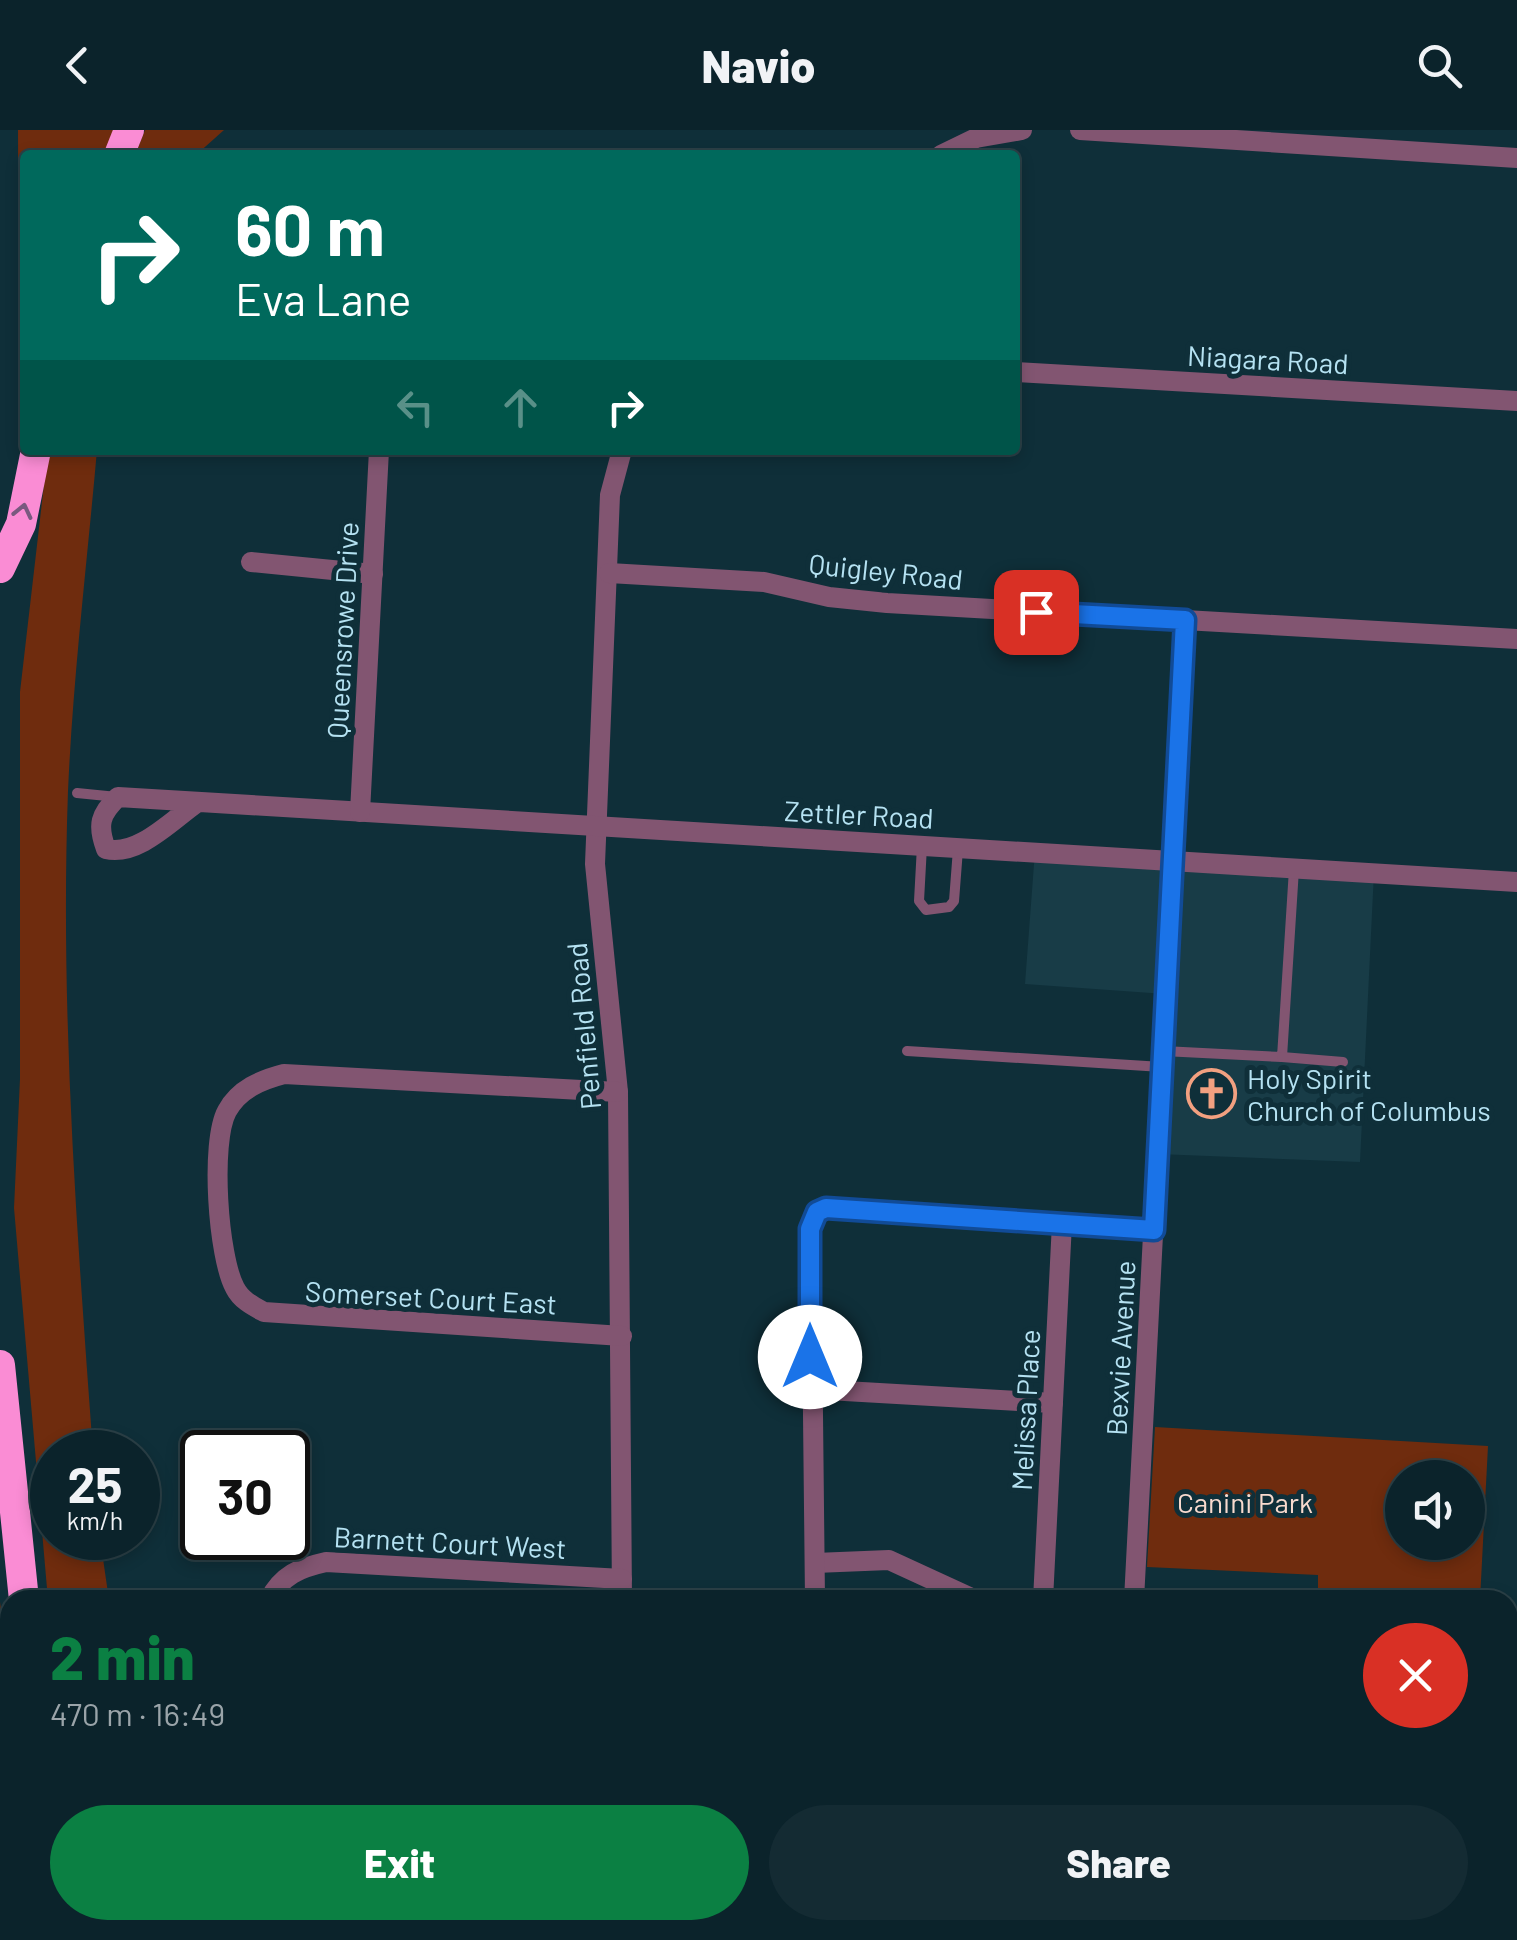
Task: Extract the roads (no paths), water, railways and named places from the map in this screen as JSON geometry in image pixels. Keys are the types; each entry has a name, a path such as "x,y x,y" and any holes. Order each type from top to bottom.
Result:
{"highway":[{"path":"0,568 22,524 35,455"},
{"path":"0,1365 23,1590"}],"street":[{"path":"952,150 976,138 1022,130"},
{"path":"1080,130 1517,158"},
{"name":"Niagara Road","path":"1020,372 1517,401"},
{"name":"Queensrowe Drive","path":"360,812 380,455"},
{"name":"Penfield Road","path":"621,455 610,496 595,864 618,1092 622,1589"},
{"path":"251,562 373,574"},
{"name":"Quigley Road","path":"609,573 764,582 830,598 887,603 1517,639"},
{"name":"Bexvie Avenue","path":"1135,1590 1185,620"},
{"path":"118,796 102,812 100,832 106,849 120,852 198,802"},
{"name":"Zettler Road","path":"118,796 1517,882"},
{"name":"Somerset Court East","path":"618,1092 301,1073 266,1078 237,1098 222,1125 217,1156 226,1264 240,1296 264,1312 622,1336"},
{"path":"815,1590 810,1229 817,1212 832,1207 1154,1230"},
{"name":"Melissa Place","path":"1044,1590 1062,1223"},
{"path":"810,1390 1053,1404"},
{"path":"815,1564 889,1560 954,1590"},
{"name":"Barnett Court West","path":"275,1590 301,1568 326,1562 622,1589"}],"lane":[{"path":"77,793 118,796"},
{"path":"922,846 920,901 926,910 950,908 954,901 958,848"},
{"path":"1282,1057 1294,869"},
{"path":"907,1051 1162,1059 1282,1057 1343,1062"}],"place":[{"name":"Holy Spirit Church of Columbus","path":"1212,1094"}],"park label":[{"name":"Canini Park","path":"1245,1502"}]}
